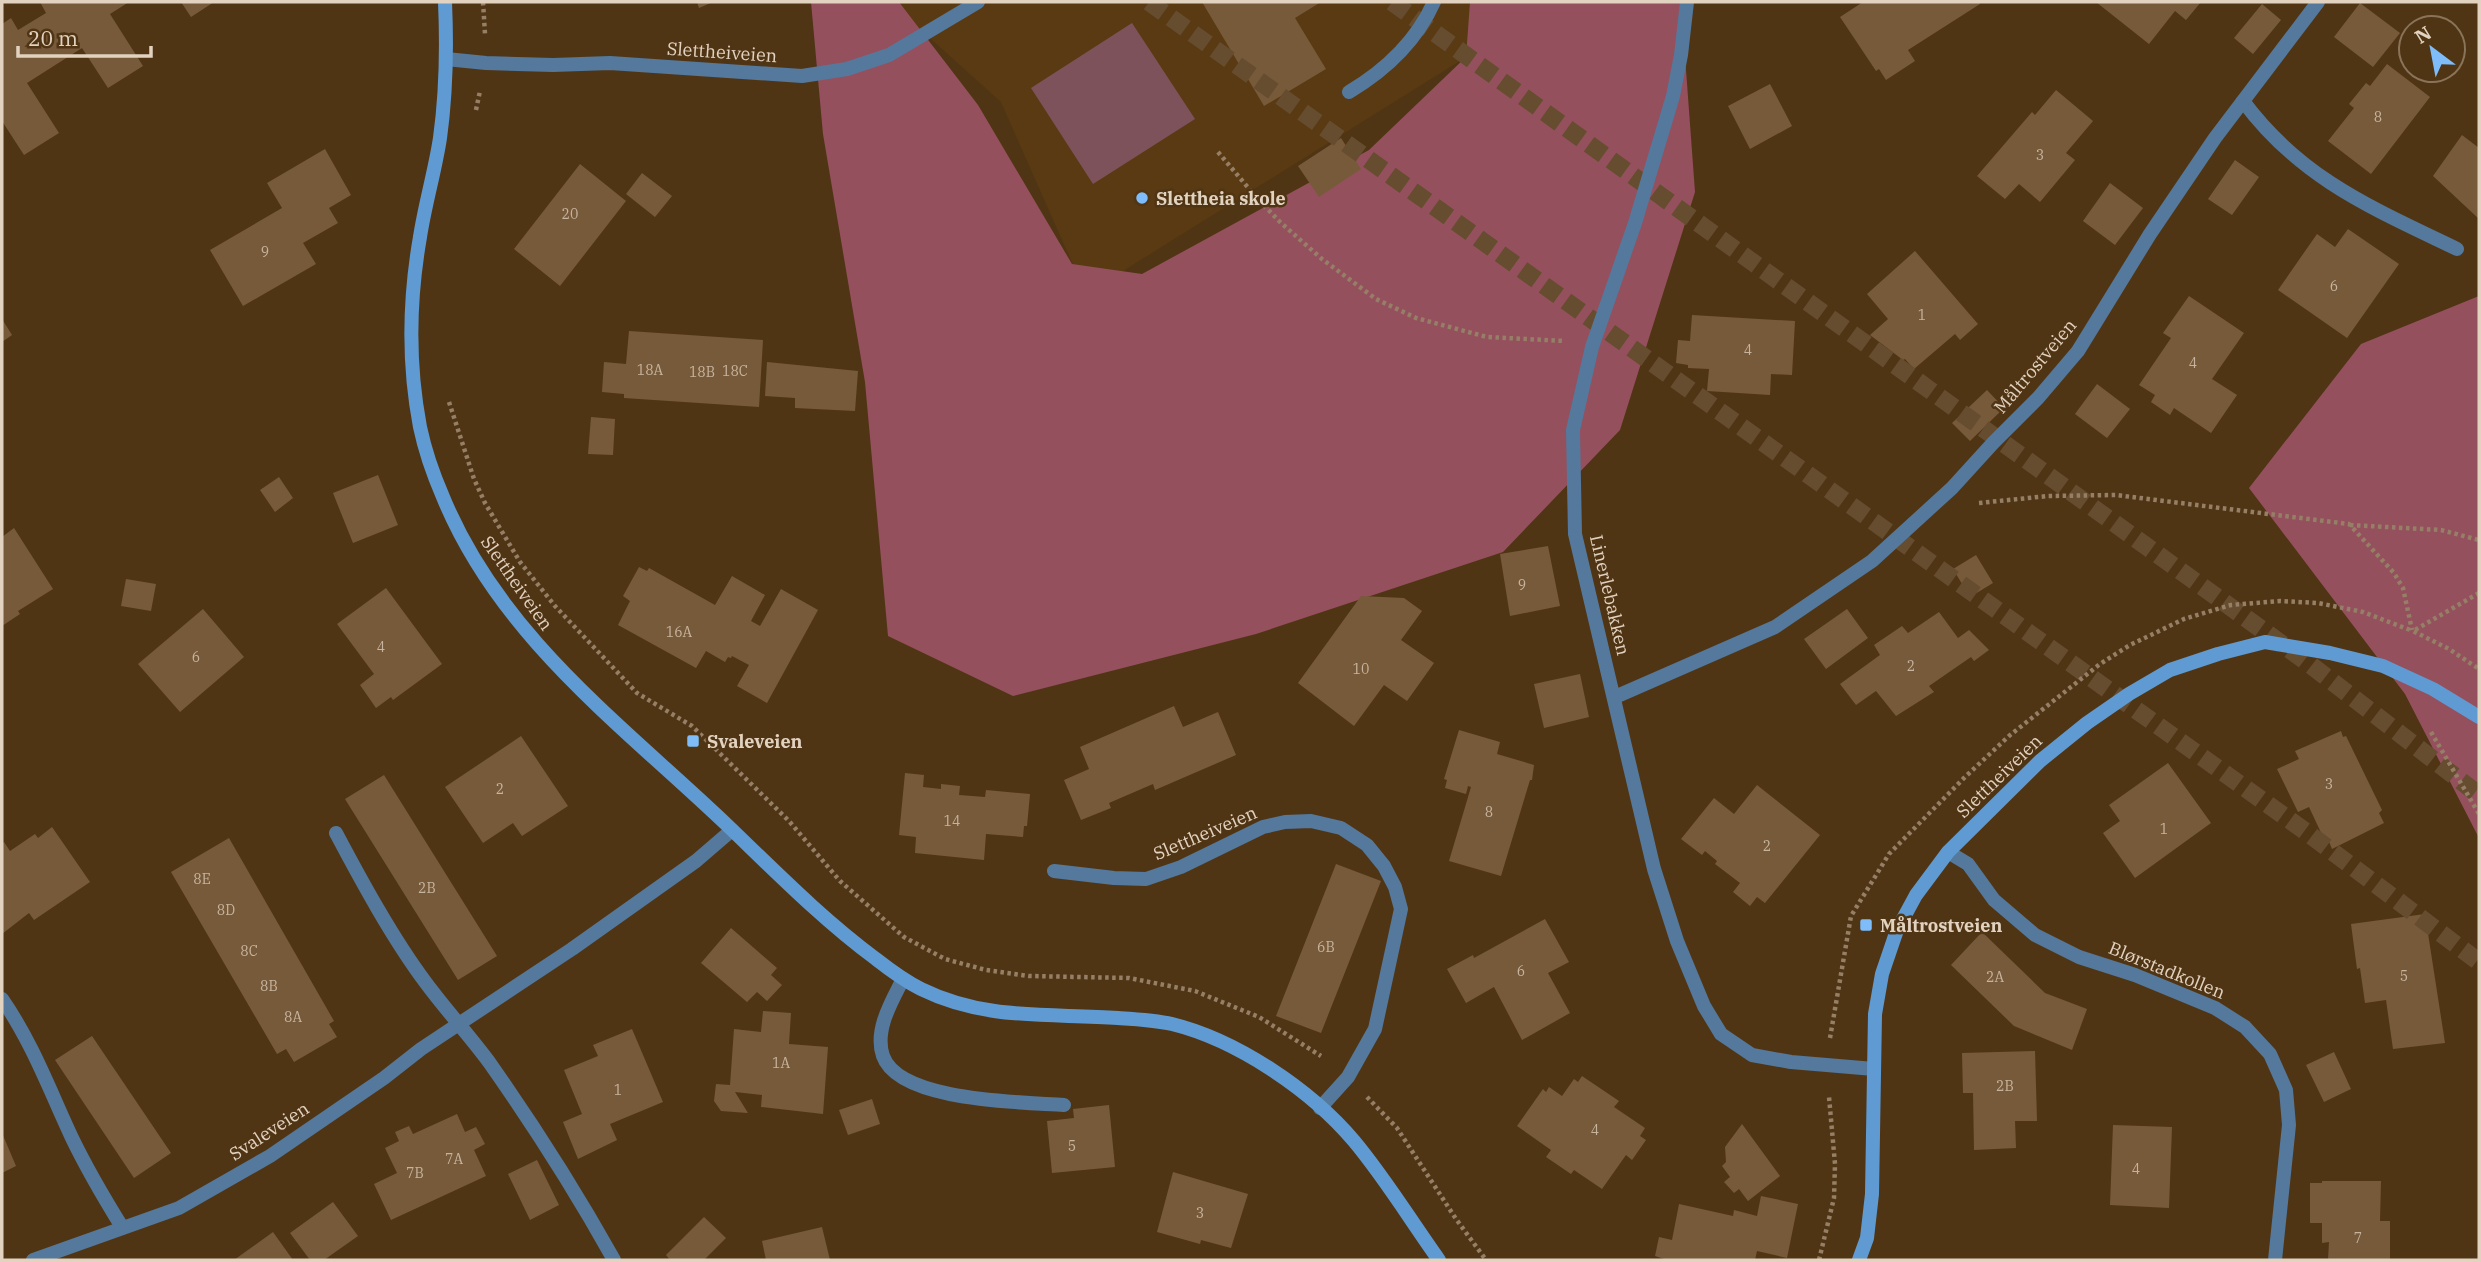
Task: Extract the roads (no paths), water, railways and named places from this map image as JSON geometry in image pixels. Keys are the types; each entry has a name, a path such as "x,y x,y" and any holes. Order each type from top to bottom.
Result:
{"street":[{"name":"Slettheiveien","path":"445,2 446,59 440,137 420,238 412,307 411,347 415,394 421,432 432,471 450,516 478,568 542,651 587,698 814,908 903,979 925,991 985,1010 1024,1016 1102,1017 1172,1024 1211,1038 1252,1058 1288,1081 1352,1139 1439,1260"},
{"name":"Slettheiveien","path":"446,59 486,63 610,63 802,76 847,69 889,55 978,2"},
{"path":"1349,92 1371,79 1408,47 1434,2"},
{"name":"Linerlebakken","path":"1687,2 1681,55 1661,140 1592,346 1573,430 1575,534 1654,869 1681,952 1704,1006 1721,1034 1752,1055 1815,1065 1874,1069"},
{"name":"Måltrostveien","path":"1615,697 1775,626 1872,561 1934,504 2038,398 2078,351 2150,234 2215,138 2318,2"},
{"path":"2243,101 2262,127 2323,180 2388,216 2457,249"},
{"name":"Slettheiveien","path":"1859,1260 1867,1238 1872,1194 1875,1014 1882,974 1897,930 1916,895 1948,852 2040,761 2087,723 2170,670 2265,642 2330,653 2383,666 2433,689 2474,715 2479,727"},
{"name":"Slettheiveien","path":"1054,871 1146,879 1181,867 1263,827 1285,821 1311,821 1341,828 1367,845 1384,866 1395,887 1401,909 1375,1029 1348,1077 1320,1108"},
{"name":"Svaleveien","path":"33,1260 179,1208 270,1156 384,1078 421,1049 670,880 732,830"},
{"path":"336,833 358,875 426,982 460,1024 536,1131 587,1211 614,1260"},
{"name":"Blørstadkollen","path":"1948,852 1968,864 1994,900 2035,935 2078,957 2135,975 2216,1008 2245,1027 2270,1054 2286,1090 2290,1125 2274,1260"},
{"path":"903,979 889,1006 881,1035 883,1057 897,1074 920,1087 956,1096 1064,1105"},
{"path":"2,999 32,1050 99,1191 122,1227"}],"tunnel":[{"path":"1149,2 2305,831 2479,962"},
{"path":"1392,2 2304,660 2479,795"}],"place":[{"name":"Slettheia skole","path":"1142,198"},
{"name":"Svaleveien","path":"693,741"},
{"name":"Måltrostveien","path":"1866,925"}]}
